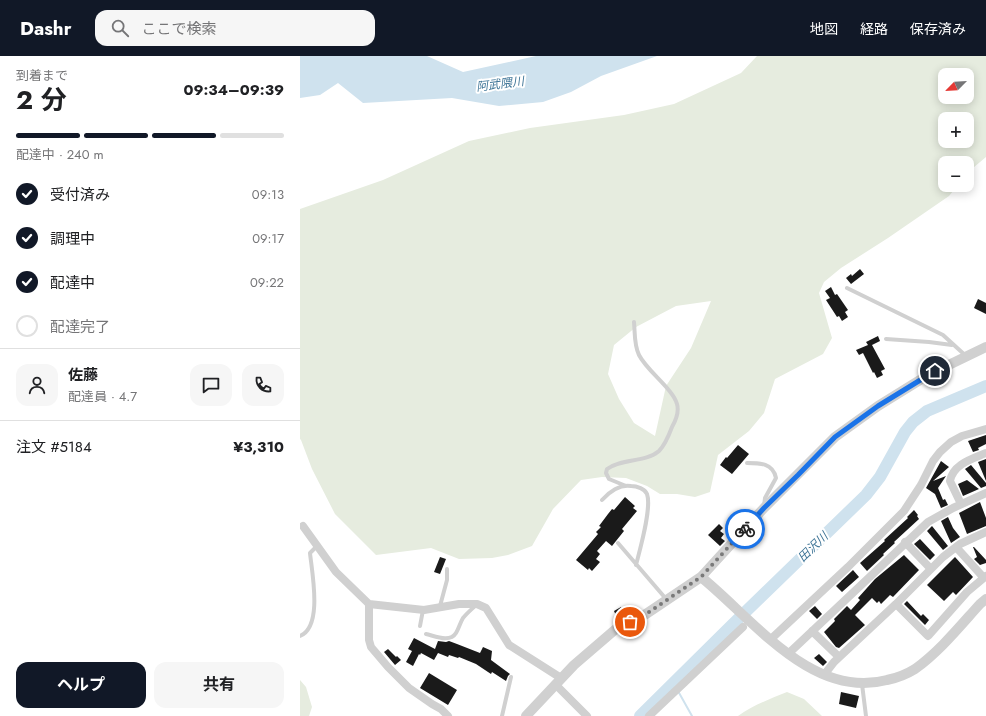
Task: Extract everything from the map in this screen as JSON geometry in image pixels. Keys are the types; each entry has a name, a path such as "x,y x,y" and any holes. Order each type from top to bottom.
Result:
{"street":[{"path":"526,716 574,665 617,628 643,616 701,577 764,508 827,444 849,426 928,374 986,347"},
{"path":"771,640 904,511 921,485 932,461 940,452 951,442 962,436 986,429"},
{"path":"961,504 950,478 960,464 986,453"},
{"path":"788,654 905,542 928,522 961,504 986,493"},
{"path":"303,526 336,572 369,604 424,610 459,604 477,604 486,608 509,645 558,681 587,716"},
{"path":"824,675 830,666 896,604 930,568 956,547 986,532"},
{"path":"905,542 930,568"},
{"path":"896,604 928,636 967,592 985,577 956,547"},
{"path":"701,577 788,654 813,670 852,684 879,682 894,679 915,669 937,650 986,599"},
{"path":"369,604 369,640 372,647 388,667 409,688 441,709 448,716"},
{"path":"650,716 743,627"},
{"path":"812,631 839,657"}],"lane":[{"path":"847,288 943,335 966,356"},
{"path":"634,322 638,354 645,366 674,397 678,412 668,438 660,450 653,455 614,465 607,469 606,473 609,479 626,486 645,490 647,494 648,502 646,523 636,564"},
{"path":"886,339 953,345"},
{"path":"747,463 763,464 772,469 775,473 776,478 764,498 764,508"},
{"path":"602,500 609,492 626,486"},
{"path":"618,543 667,600"},
{"path":"300,636 308,630 312,624 314,615 310,553 318,546"},
{"path":"440,607 447,580 447,569"},
{"path":"426,634 447,638 451,637 454,635 464,617 477,604"},
{"path":"420,626 424,610"},
{"path":"502,716 511,677"},
{"path":"862,684 866,716"}],"shaded area":[{"path":"757,56 986,56 986,157 974,167 974,156 938,156 938,192 952,192 949,196 841,268 824,282 819,293 832,338 823,354 775,379 764,413 749,431 718,455 710,492 695,497 677,494 660,494 647,486 626,478 602,477 581,480 553,509 532,546 508,555 492,558 459,559 431,548 376,555 335,514 312,469 300,439 300,209 383,180 469,141 530,128 624,115 674,104 741,73","holes":["711,301 691,348 666,386 655,436 634,423 619,399 608,374 614,345 636,327 676,306"]},
{"path":"300,680 306,687 312,707 309,716 300,716"},
{"path":"787,692 804,699 822,716 738,716 756,705"}],"water":[{"name":"阿武隈川","path":"300,56 427,56 463,72 536,56 657,56 601,76 571,92 543,102 499,106 452,98 363,103 338,83 320,95 300,98"}],"building":[{"path":"860,269 864,274 851,284 846,278 851,274 852,276"},
{"path":"831,287 835,295 837,294 848,310 845,312 848,317 842,321 839,316 837,317 826,300 830,298 825,291"},
{"path":"978,299 986,303 986,314 974,308"},
{"path":"878,336 880,341 872,345 885,369 881,371 883,375 877,378 863,353 859,355 856,350 868,345 866,342"},
{"path":"986,435 986,444 978,448 979,450 973,452 968,441"},
{"path":"738,445 749,454 732,474 720,465"},
{"path":"986,459 986,481 978,462"},
{"path":"941,461 949,467 933,481 946,476 938,488 943,500 945,499 948,505 941,508 935,494 926,488"},
{"path":"971,465 986,483 986,486 981,488 965,469"},
{"path":"967,480 979,489 963,496 958,484"},
{"path":"625,497 635,506 633,508 637,511 622,529 624,531 612,546 606,541 597,551 600,554 596,559 600,562 592,571 589,568 588,570 576,560 598,534 596,532 601,527 599,526 608,514 612,509 614,510"},
{"path":"980,502 986,518 986,526 967,534 959,513"},
{"path":"914,510 919,519 894,542 895,543 883,554 884,555 867,571 860,563 885,541 884,540 908,518 907,517"},
{"path":"948,517 953,528 960,537 951,543 941,521"},
{"path":"719,524 723,528 720,531 724,534 721,538 725,541 720,546 708,535"},
{"path":"932,526 948,546 943,550 927,531"},
{"path":"920,539 935,555 930,560 914,544"},
{"path":"973,547 986,560 986,563 980,565 974,559 977,557"},
{"path":"904,555 919,570 893,597 890,595 881,604 879,601 877,603 872,598 855,615 865,625 839,648 836,647 824,632 847,606 851,610 860,600 858,598 875,579"},
{"path":"440,557 446,559 440,574 434,572"},
{"path":"955,557 973,577 956,595 953,592 944,601 927,585"},
{"path":"853,570 859,577 842,592 836,586"},
{"path":"907,601 921,616 923,614 929,620 925,625 904,604"},
{"path":"815,606 822,614 817,619 809,611"},
{"path":"621,607 626,617 618,620 614,611"},
{"path":"414,638 435,649 438,641 449,641 480,653 483,647 492,651 491,660 510,674 506,681 492,672 491,674 476,664 459,657 449,655 448,657 438,653 434,660 421,653 420,655 419,654 413,666 406,662 412,651 408,649"},
{"path":"388,649 401,660 395,665 384,652"},
{"path":"819,654 827,662 823,666 814,658"},
{"path":"429,673 457,690 448,705 420,688"},
{"path":"841,692 859,696 856,708 839,704"}],"waterway":[{"name":"田沢川","path":"640,716 866,495 880,477 905,432 913,422 927,411 986,386"},
{"path":"678,691 692,716"}],"way so far":[{"path":"630,622 643,616 701,577 745,529"}],"route":[{"path":"745,529 835,437 878,406 935,371"}]}
